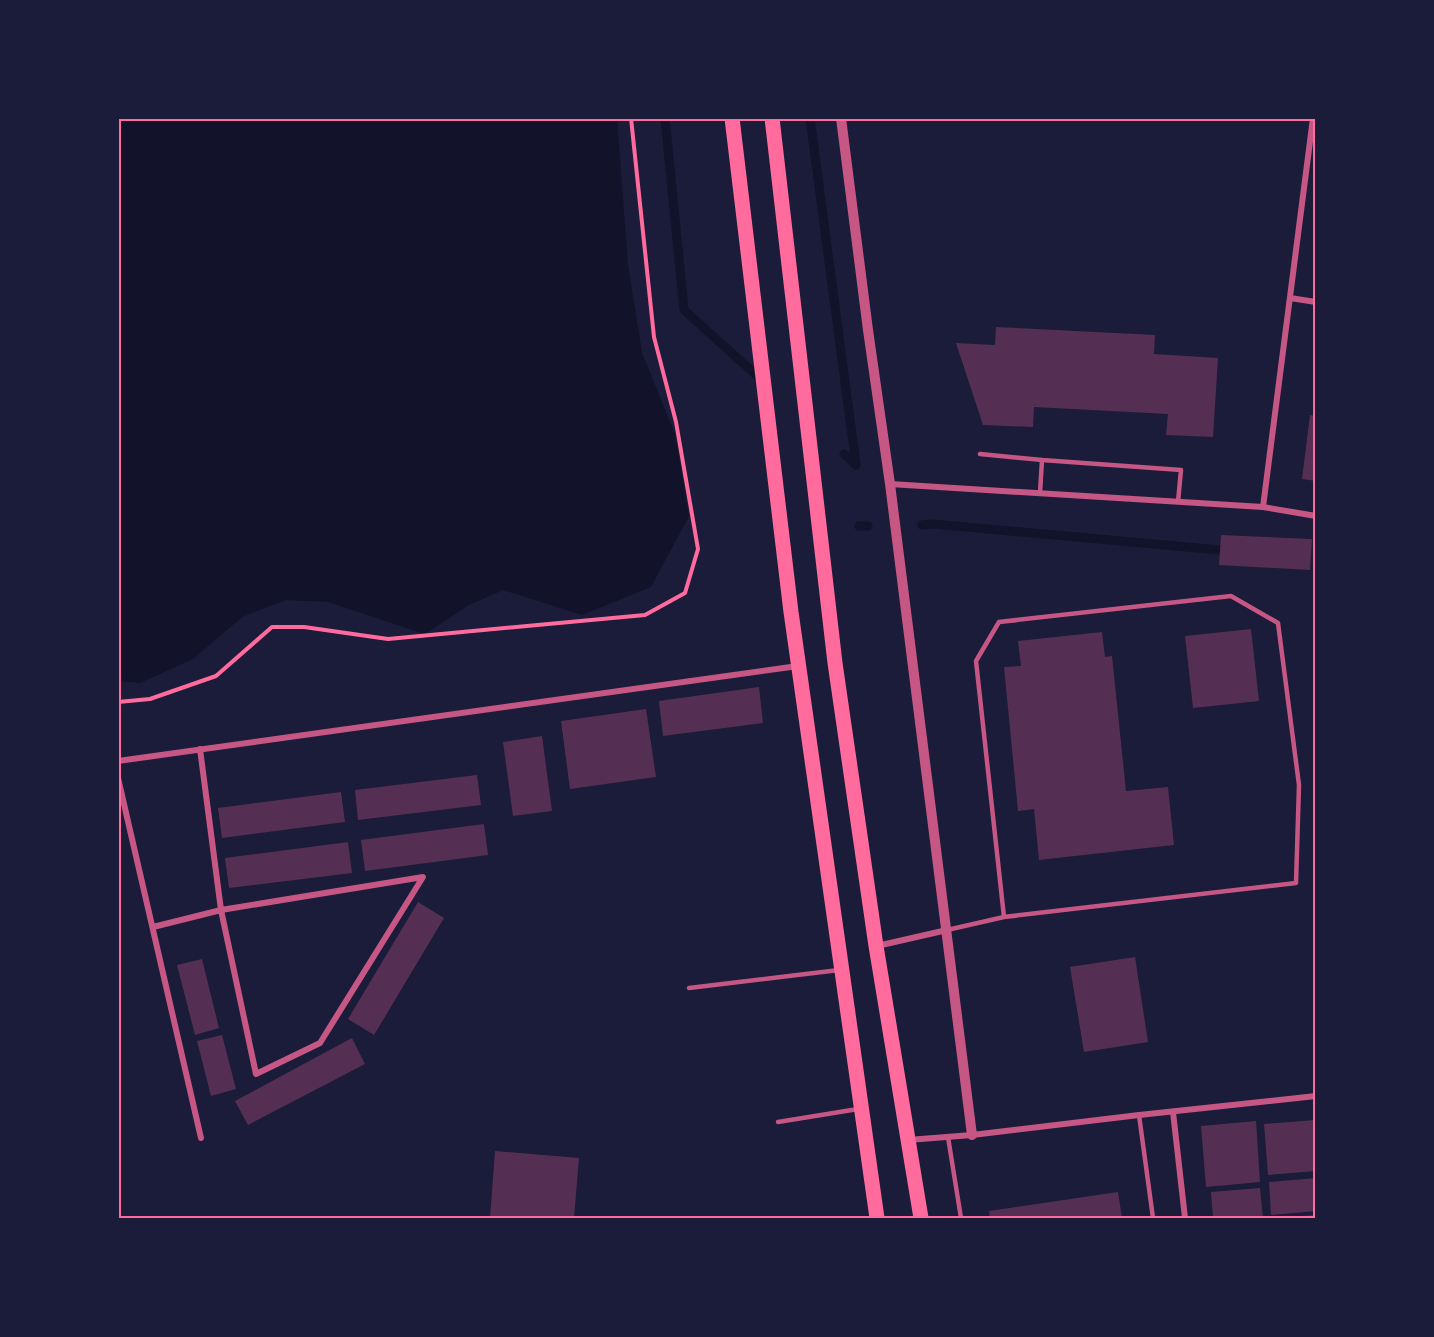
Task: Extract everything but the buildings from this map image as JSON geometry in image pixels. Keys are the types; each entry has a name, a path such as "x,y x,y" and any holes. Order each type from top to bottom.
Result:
{"main road":[{"path":"732,118 789,600 877,1218"},
{"path":"772,118 834,663 876,946 921,1218"}],"street":[{"path":"841,118 890,484 972,1135"},
{"path":"1263,507 1313,118"},
{"path":"1290,298 1316,302"},
{"path":"890,484 1263,507 1316,516"},
{"path":"118,761 798,666"},
{"path":"153,927 220,910 423,877 320,1043 256,1074 220,910 200,749"},
{"path":"118,778 201,1138"},
{"path":"876,946 947,930"},
{"path":"908,1140 972,1135 1316,1096"},
{"path":"1173,1112 1185,1218"}],"lane":[{"path":"980,454 1181,470 1178,502"},
{"path":"1040,493 1042,460"},
{"path":"947,930 1004,917 1296,883 1299,785 1278,623 1231,596 999,622 976,662 1004,917"},
{"path":"689,988 841,970"},
{"path":"778,1122 861,1108"},
{"path":"1139,1115 1153,1218"},
{"path":"948,1137 961,1218"}],"path":[{"path":"118,702 150,699 216,676 272,627 304,627 388,639 645,615 686,593 698,549 676,422 654,337 631,118"}],"shaded area":[{"path":"118,119 617,119 628,265 642,353 675,434 689,516 651,587 582,615 503,590 469,605 425,634 328,602 286,600 242,617 193,659 140,683 119,681"}],"waterway":[{"path":"665,118 684,310 764,382"},
{"path":"810,118 856,465"},
{"path":"844,454 856,465"},
{"path":"922,525 933,524 1220,550"},
{"path":"859,526 868,526"}]}
